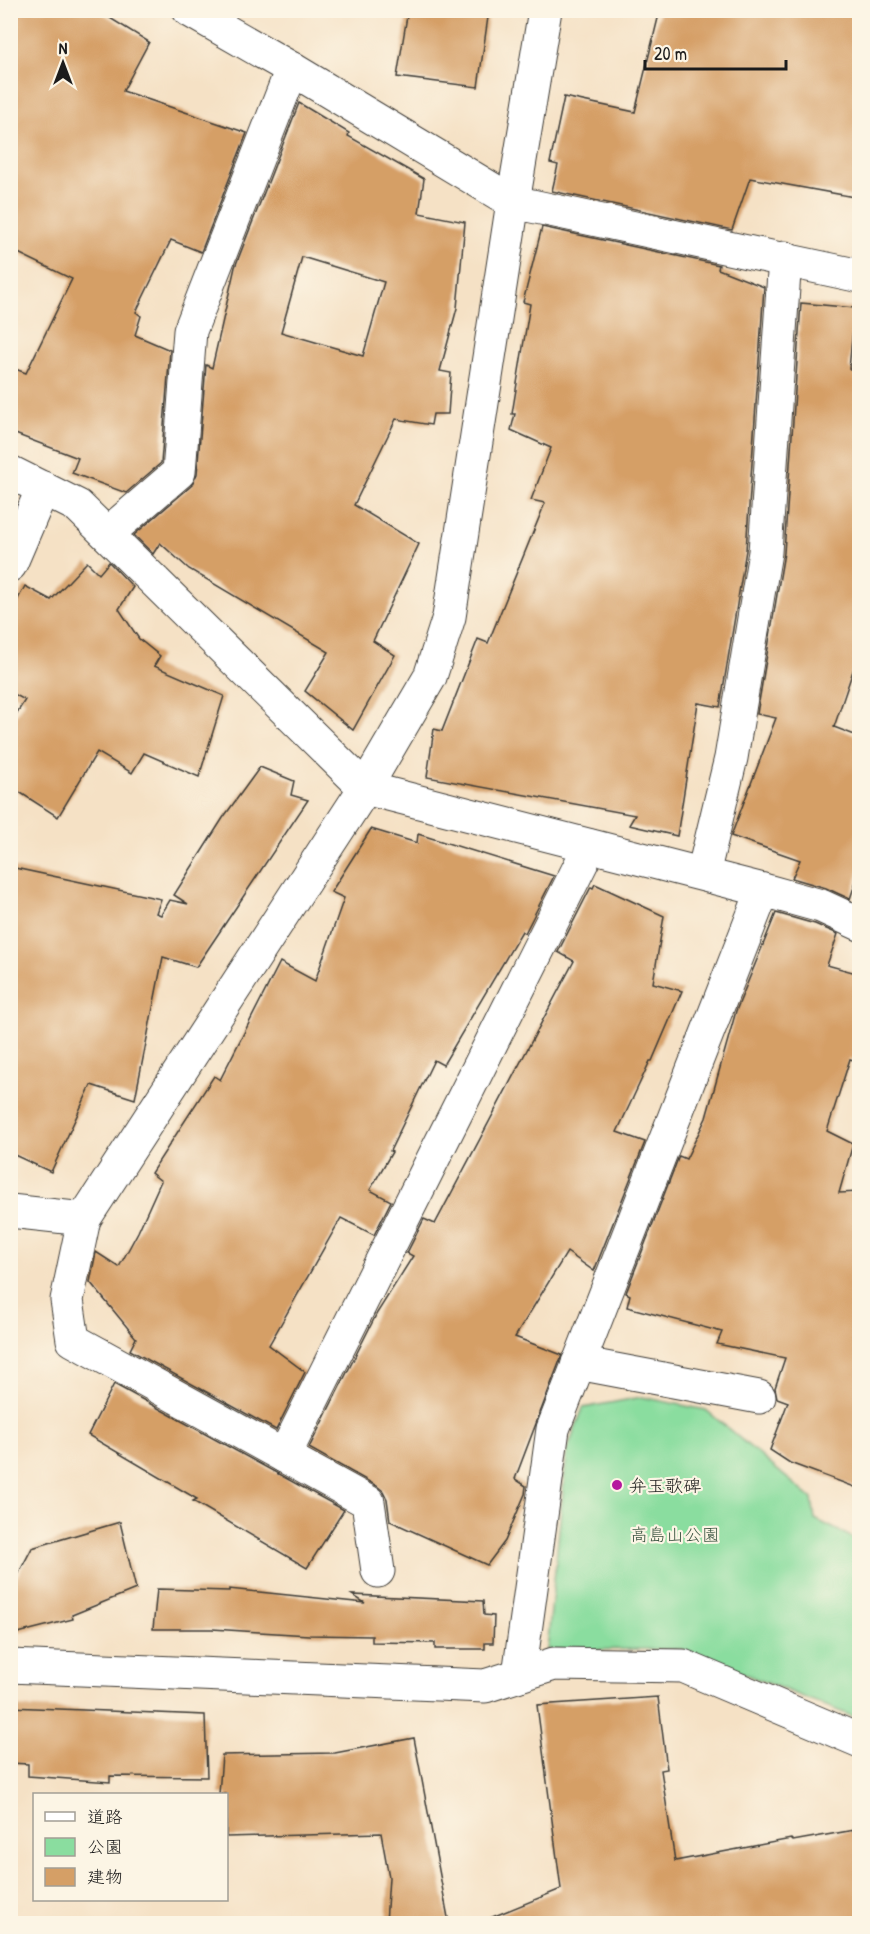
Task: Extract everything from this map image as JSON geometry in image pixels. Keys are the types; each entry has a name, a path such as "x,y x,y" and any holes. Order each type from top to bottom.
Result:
{"street":[{"path":"378,1571 368,1502 73,1340 67,1300 84,1219 365,788 430,677 449,617 545,10"},
{"path":"198,13 513,202 860,276"},
{"path":"107,534 179,471 190,331 292,69"},
{"path":"703,874 731,758 765,552 784,258"},
{"path":"10,472 78,506 365,788 763,890 821,906 860,924"},
{"path":"10,565 43,488"},
{"path":"284,1456 590,846"},
{"path":"519,1675 553,1429 763,890"},
{"path":"10,1210 84,1219"},
{"path":"578,1363 759,1397"},
{"path":"10,1666 485,1686 554,1664 683,1666 860,1741"}],"green space":[{"name":"高島山公園","path":"642,1397 706,1410 812,1499 815,1519 859,1541 859,1719 681,1649 547,1650 567,1451 583,1408"}],"building":[{"path":"10,10 97,10 149,42 123,91 247,133 201,252 171,240 136,312 141,316 135,335 170,350 161,463 126,493 72,473 78,458 10,432 10,367 26,373 72,279 10,249"},
{"path":"408,10 489,10 478,87 397,77"},
{"path":"660,10 860,10 860,198 750,178 732,230 552,191 558,165 550,163 564,97 635,112"},
{"path":"299,103 349,133 348,136 424,179 419,213 465,222 457,308 440,371 451,373 448,414 433,414 431,425 396,419 354,505 419,544 373,641 395,655 353,730 305,691 329,652 189,569 160,543 153,554 134,535 191,486 197,474 206,365 212,368 235,267","holes":["302,257 384,282 363,356 281,332"]},
{"path":"542,227 719,265 718,269 764,287 746,550 720,707 698,703 677,836 629,825 635,815 427,777 434,729 442,731 478,639 488,643 545,503 531,500 551,448 511,430 530,304 523,302"},
{"path":"801,303 855,308 849,369 860,370 860,650 834,727 860,737 860,869 850,899 826,888 792,878 800,860 731,836 776,718 757,714 784,553"},
{"path":"87,562 99,574 109,562 133,587 119,609 139,639 160,656 154,666 224,696 199,777 144,753 132,773 97,752 58,817 10,786 10,724 25,700 10,692 10,614 25,586 51,600"},
{"path":"260,767 294,781 291,795 308,800 196,967 163,957 135,1099 91,1085 51,1172 10,1153 10,867 161,899 156,913 161,915 170,900 188,904 174,895 223,818"},
{"path":"371,829 417,843 418,834 554,876 525,933 522,931 443,1065 434,1060 390,1151 392,1152 370,1190 391,1201 374,1235 341,1218 269,1345 305,1372 276,1430 130,1350 136,1338 90,1282 96,1252 119,1267 161,1181 151,1173 214,1076 220,1080 280,962 315,981 344,898 331,892"},
{"path":"595,884 664,916 653,983 682,991 652,1061 617,1132 645,1142 594,1271 567,1252 515,1337 562,1355 515,1479 526,1486 525,1494 505,1541 487,1565 390,1521 387,1499 383,1491 309,1448 377,1313 413,1256 407,1253 424,1219 435,1224 574,961 558,952 591,887 593,888"},
{"path":"776,913 815,924 838,934 827,965 860,974 860,1062 850,1059 827,1131 853,1144 839,1193 860,1192 860,1489 790,1463 770,1450 788,1402 777,1398 775,1388 785,1358 717,1344 722,1332 627,1307 630,1295 626,1293 679,1156 686,1159 706,1118 736,1011"},
{"path":"114,1384 344,1510 307,1568 193,1501 197,1499 88,1435"},
{"path":"120,1522 136,1589 72,1615 73,1619 10,1635 10,1590 32,1548"},
{"path":"157,1589 229,1591 229,1589 365,1603 352,1595 483,1601 484,1615 494,1616 493,1643 485,1643 485,1649 435,1649 435,1643 372,1642 372,1636 212,1629 153,1629"},
{"path":"658,1697 667,1769 661,1770 675,1861 791,1839 793,1841 860,1829 860,1923 480,1923 561,1889 537,1705"},
{"path":"10,1707 205,1715 207,1777 110,1776 110,1782 28,1776 28,1764 10,1763"},
{"path":"414,1738 449,1923 386,1923 389,1877 381,1833 228,1837 228,1793 219,1793 222,1755 335,1753"}],"place":[{"name":"弁玉歌碑","path":"617,1485"}]}
